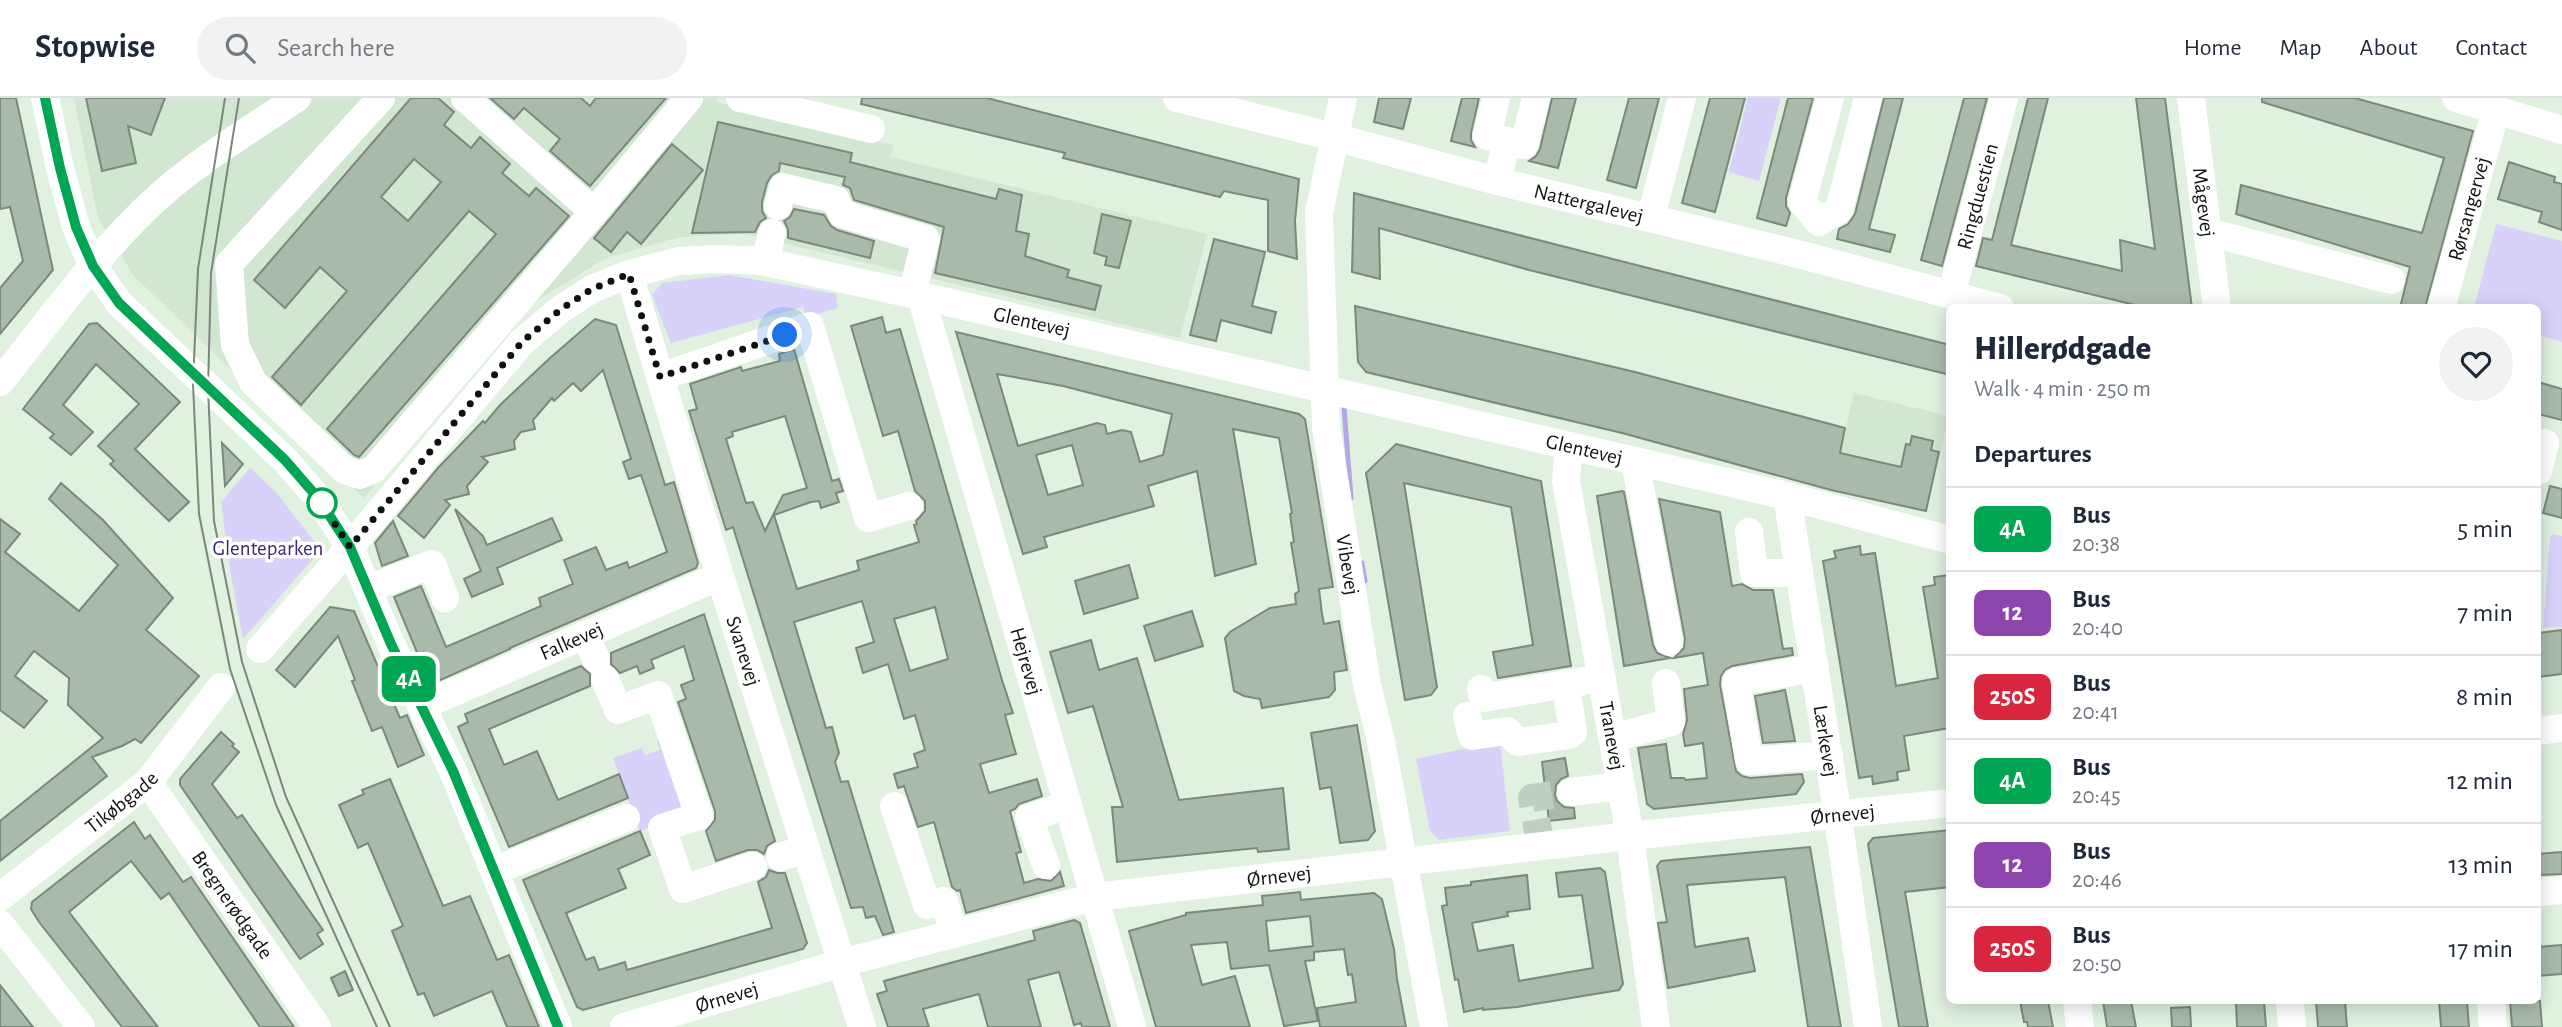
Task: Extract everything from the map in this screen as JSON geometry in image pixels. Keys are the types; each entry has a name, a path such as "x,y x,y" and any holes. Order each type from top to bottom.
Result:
{"street":[{"path":"45,98 76,227 93,266 119,303 285,460 318,498 350,547 391,644 453,771 558,1027"},
{"path":"0,382 93,266 156,200 188,172 297,98"},
{"path":"381,98 229,264 235,345 253,382 345,470 360,475 374,469 689,98"},
{"path":"465,98 594,212"},
{"path":"740,98 871,129"},
{"name":"Nattergalevej","path":"1177,98 1985,304"},
{"name":"Vibevej","path":"1343,98 1319,213 1326,427 1358,631 1405,863 1434,1027"},
{"path":"1496,98 1487,135 1524,145 1536,98"},
{"path":"1651,217 1682,98"},
{"path":"1830,98 1802,202 1819,222 1839,210 1868,98"},
{"name":"Ringduestien","path":"1951,295 2004,98"},
{"name":"Mågevej","path":"2191,98 2217,304"},
{"path":"2456,98 2561,127"},
{"name":"Rørsangervej","path":"2442,304 2496,110"},
{"path":"1497,181 1507,141"},
{"path":"778,206 783,187 836,200 842,214 926,239 916,295"},
{"path":"2208,232 2391,281"},
{"path":"765,262 772,233"},
{"name":"Glentevej","path":"260,649 350,547 522,342 561,309 592,289 629,274 679,261 719,258 765,262 916,295 1787,496 1946,539"},
{"name":"Svanevej","path":"629,274 720,576 780,857 842,963 862,1027"},
{"name":"Hejrevej","path":"916,295 1132,1027"},
{"path":"660,377 810,326 868,518 909,506"},
{"path":"2541,463 2548,444"},
{"name":"Tranevej","path":"1569,446 1566,481 1630,836 1656,1027"},
{"path":"1635,461 1669,642"},
{"name":"Lærkevej","path":"1787,496 1829,755 1868,1027"},
{"path":"1749,532 1754,573 1800,573"},
{"path":"368,589 432,564 445,598"},
{"name":"Falkevej","path":"422,706 596,658 720,576"},
{"path":"596,658 618,710 658,695 699,816 662,828 682,889 780,857"},
{"path":"1815,668 1736,682 1749,761 1829,755"},
{"path":"1481,689 1483,698 1601,678"},
{"path":"1612,738 1671,722 1667,683"},
{"path":"1467,716 1472,736 1507,730 1518,742 1569,735 1573,732 1566,684"},
{"name":"Tikøbgade","path":"0,897 148,782 221,687"},
{"path":"2541,731 2562,728"},
{"name":"Bregnerødgade","path":"148,782 317,1027"},
{"path":"1571,792 1621,786"},
{"name":"Ørnevej","path":"624,1027 842,963 1094,897 1630,836 1946,803"},
{"path":"1046,865 1029,818 1067,805"},
{"path":"894,806 927,905 944,901 954,933"},
{"path":"494,871 626,818"},
{"path":"705,826 690,837 685,848 687,859 707,881"},
{"path":"2541,892 2562,890"},
{"path":"0,924 81,1027"},
{"path":"2077,1004 2080,1027"},
{"path":"2290,1004 2292,1027"},
{"path":"2491,1004 2493,1027"}],"shaded area":[{"path":"74,98 718,98 717,102 894,145 890,157 1207,234 1180,338 745,234 680,237 606,258 528,306 450,392 364,498 133,275 98,218"},
{"path":"1854,393 1946,415 1946,428 1926,511 1831,490"}],"green space":[{"path":"1748,98 1781,98 1759,181 1729,172"},
{"path":"2496,224 2562,241 2562,342 2541,336 2541,304 2475,304"},
{"path":"729,275 836,294 838,308 806,317 803,307 671,343 652,295 662,283"},
{"name":"Glenteparken","path":"250,468 276,492 321,550 243,639 221,502"},
{"path":"2553,534 2562,536 2562,627 2543,628 2550,537"},
{"path":"666,738 692,811 640,831 613,758 642,748 645,755 660,750 657,741"},
{"path":"1500,741 1510,831 1439,840 1430,831 1416,759"}],"building":[{"path":"0,98 16,98 53,270 0,334 0,288 23,261 10,207 0,209"},
{"path":"86,98 165,98 151,135 128,126 136,163 102,171"},
{"path":"411,98 438,98 454,112 444,125 471,148 480,137 510,164 502,173 529,196 536,188 569,216 359,457 327,429 496,234 469,211 301,405 272,377 347,291 320,267 285,308 254,280","holes":["414,159 441,182 408,221 381,197"]},
{"path":"490,98 581,98 590,106 596,98 666,98 590,186 550,151 560,139 524,108 514,119"},
{"path":"862,98 987,98 1299,179 1295,221 1297,259 1268,251 1268,200 1224,191 1220,197 1063,158 1065,153 861,104"},
{"path":"1379,98 1411,98 1403,129 1374,122"},
{"path":"1462,98 1479,98 1471,133 1475,147 1451,141"},
{"path":"1552,98 1576,98 1558,168 1529,161 1540,149"},
{"path":"1629,98 1659,98 1636,188 1607,180"},
{"path":"1710,98 1745,98 1715,212 1682,203"},
{"path":"1788,98 1813,98 1786,198 1790,213 1786,226 1757,218"},
{"path":"1884,98 1903,98 1869,229 1895,235 1890,252 1837,239 1839,229 1848,224 1855,214"},
{"path":"1964,98 1987,98 1942,266 1921,260"},
{"path":"2028,98 2048,98 2011,245 2122,271 2120,240 2155,249 2136,98 2165,98 2191,304 2131,304 1976,266 1983,238 1992,240"},
{"path":"2262,98 2355,98 2473,131 2426,304 2401,304 2410,267 2236,214 2241,185 2422,233 2444,158 2262,102"},
{"path":"718,122 852,153 850,162 996,199 999,189 1022,195 1016,231 1029,234 1025,256 1069,270 1067,277 1101,286 1095,310 935,273 944,227 854,200 850,188 843,185 845,177 780,163 779,171 772,175 767,183 762,202 762,211 766,218 760,222 755,232 692,233"},
{"path":"672,144 703,170 641,244 627,232 611,252 594,238"},
{"path":"2509,162 2555,177 2554,182 2562,184 2562,230 2539,222 2542,212 2498,199"},
{"path":"1354,193 1946,344 1946,374 1529,270 1379,228 1380,279 1352,272"},
{"path":"794,209 824,215 837,230 874,241 870,258 788,238 784,221"},
{"path":"1102,214 1131,221 1119,268 1105,265 1107,257 1094,253"},
{"path":"1214,239 1265,252 1252,306 1276,312 1271,333 1221,320 1216,341 1190,335"},
{"path":"1355,306 1635,372 1845,428 1840,453 1901,467 1906,444 1910,445 1912,436 1933,441 1931,450 1939,452 1926,511 1831,490 1622,433 1366,372 1358,362"},
{"path":"882,317 886,333 900,329 1013,713 1005,715 1016,754 980,764 989,793 1037,779 1042,796 1019,804 1010,811 1021,852 1016,853 1024,883 1038,879 1051,881 1060,872 1064,886 966,913 960,890 952,887 934,822 918,827 904,786 898,788 894,774 918,767 914,754 925,750 915,715 904,719 888,664 863,673 856,648 874,642 862,601 794,622 826,728 832,727 839,753 835,762 841,782 848,781 894,932 883,935 875,916 866,918 863,907 851,908 733,527 726,530 689,411 697,409 690,384 741,367 742,371 780,361 779,354 794,349 832,481 839,479 843,491 836,493 839,502 821,508 819,501 811,502 774,515 797,589 859,570 857,561 919,542 914,525 925,511 925,501 915,491 898,431 883,436 851,326","holes":["785,416 807,488 783,495 765,531 753,502 746,503 726,439 733,436 732,432","935,607 948,659 910,671 894,619"]},
{"path":"595,319 616,325 665,485 674,482 698,563 696,568 436,682 428,679 394,597 421,586 446,647 541,606 539,598 573,584 564,560 596,547 606,570 627,562 629,568 667,552 641,475 629,479 623,462 631,459 603,370 581,391 573,383 554,401 552,398 533,420 535,429 521,432 514,441 515,449 482,457 488,462 467,486 469,494 445,500 450,505 424,538 398,516 438,468 483,421 485,423 500,405"},
{"path":"97,323 180,402 135,449 189,502 169,521 110,464 114,461 98,446 139,404 96,364 63,405 93,432 71,455 50,438 54,434 23,409 89,324"},
{"path":"956,332 1299,414 1305,419 1333,587 1319,589 1322,614 1324,624 1339,621 1347,670 1334,672 1335,690 1329,697 1262,708 1260,699 1234,691 1225,638 1230,632 1270,608 1296,604 1295,594 1299,591 1291,543 1294,542 1292,513 1279,438 1233,429 1256,564 1215,576 1197,471 1148,486 1154,506 1044,537 1047,547 1023,554","holes":["997,374 1063,386 1172,414 1163,455 1140,462 1131,432 1122,430 1107,434 1105,425 1097,423 1018,446","1072,445 1083,485 1048,495 1036,455"]},
{"path":"2541,383 2562,389 2562,420 2541,415"},
{"path":"222,443 243,464 225,486"},
{"path":"1396,444 1541,481 1571,666 1498,678 1493,652 1533,645 1511,507 1404,483 1437,687 1431,695 1405,700 1366,473"},
{"path":"61,483 103,520 173,598 146,630 199,676 141,743 135,739 92,757 107,776 0,861 0,821 103,738 68,705 69,678 34,651 15,676 47,701 24,728 0,710 0,519 20,534 5,552 79,611 118,565 49,499"},
{"path":"2550,486 2562,489 2562,518 2543,513"},
{"path":"1622,491 1653,645 1657,653 1670,658 1624,666 1597,496"},
{"path":"1659,499 1720,512 1732,586 1742,584 1753,590 1773,590 1783,649 1792,648 1793,655 1732,666 1721,676 1720,685 1736,771 1750,778 1802,774 1804,782 1796,794 1654,809 1647,804 1638,748 1666,744 1671,778 1707,778 1703,743 1685,746 1683,734 1687,720 1684,689 1708,685 1703,653 1674,658 1684,648 1685,639"},
{"path":"455,509 483,536 487,545 552,518 562,540 497,568 503,584 472,597 464,579 481,571"},
{"path":"393,521 408,556 382,566 375,543"},
{"path":"1860,546 1861,555 1875,553 1896,686 1938,678 1923,587 1935,585 1934,577 1946,576 1946,729 1904,736 1909,770 1897,772 1898,780 1873,784 1872,776 1859,778 1823,561 1836,558 1834,551"},
{"path":"1129,565 1138,598 1084,614 1075,581"},
{"path":"330,607 354,611 400,718 407,715 424,755 398,767 382,727 372,731 338,636 295,687 276,670"},
{"path":"1192,611 1203,646 1155,661 1144,626"},
{"path":"704,614 775,841 767,846 764,854 757,850 748,850 716,861 706,831 715,820 715,811 678,702 686,699 681,685 694,680 684,646 651,660 654,668 640,674 637,666 620,673 611,664 611,653"},
{"path":"2562,630 2562,674 2541,677 2541,633"},
{"path":"1091,640 1099,670 1137,658 1179,800 1283,788 1289,849 1258,852 1257,848 1117,862 1112,807 1123,807 1093,706 1068,713 1050,652"},
{"path":"581,666 590,674 590,686 489,729 504,765 537,751 558,800 619,774 628,798 509,847 458,727 468,722 465,714"},
{"path":"1785,690 1795,741 1763,743 1755,696"},
{"path":"1357,725 1375,831 1368,840 1340,843 1331,787 1320,789 1311,733"},
{"path":"221,732 239,752 212,784 237,818 242,815 323,930 317,934 323,944 300,959 180,785 180,779"},
{"path":"1565,758 1568,776 1556,785 1555,795 1564,807 1574,808 1575,818 1549,821 1542,762"},
{"path":"390,779 443,906 470,896 497,960 509,955 539,1027 507,1027 492,991 434,1016 424,993 418,995 392,931 403,926 368,843 358,848 339,805 364,794 362,790"},
{"path":"134,822 145,839 150,835 183,882 191,877 294,1027 260,1027 169,893 161,899 131,861 69,912 158,1027 122,1027 39,922 31,909 32,902"},
{"path":"1946,830 1946,887 1905,892 1928,1027 1899,1027 1868,844 1873,838"},
{"path":"640,831 650,855 618,869 626,888 566,913 586,960 594,957 599,970 625,962 627,970 772,928 758,882 766,877 769,870 785,873 807,943 803,949 583,1010 577,1007 523,880"},
{"path":"1810,847 1841,1027 1808,1027 1785,877 1687,885 1695,947 1748,938 1755,971 1668,988 1658,923 1667,922 1657,866 1661,861"},
{"path":"2562,852 2562,874 2541,875 2541,854"},
{"path":"1600,868 1605,872 1623,984 1619,990 1517,1007 1483,1008 1464,1012 1458,979 1455,980 1442,906 1447,905 1445,888 1527,875 1530,909 1507,912 1508,916 1472,923 1478,951 1513,945 1519,981 1593,968 1582,895 1559,897 1556,873"},
{"path":"1300,892 1301,900 1374,893 1382,899 1394,949 1406,1027 1320,1027 1317,1008 1356,1002 1352,974 1348,975 1344,949 1314,952 1314,960 1305,961 1318,1021 1284,1026 1269,965 1231,969 1227,942 1191,945 1202,985 1235,976 1250,1027 1156,1027 1129,931 1186,913 1263,905 1262,896","holes":["1310,916 1313,946 1269,951 1266,921"]},
{"path":"1074,920 1080,923 1110,1027 1082,1027 1081,1023 1074,1025 1059,972 1028,980 1041,1027 988,1027 979,994 923,1009 929,1027 888,1027 877,994 887,991 884,981 1035,940 1033,931"},
{"path":"2562,945 2562,974 2541,976 2541,947"},
{"path":"345,971 353,990 339,996 331,978"},
{"path":"0,985 33,1027 0,1027"},
{"path":"2021,1004 2049,1004 2053,1027 2028,1027 2027,1022 2024,1022"},
{"path":"2103,1004 2132,1004 2136,1027 2107,1027"},
{"path":"2236,1004 2264,1004 2266,1027 2237,1027"},
{"path":"2316,1004 2345,1004 2347,1027 2318,1027"},
{"path":"2439,1004 2467,1004 2469,1027 2441,1027"},
{"path":"2510,1004 2540,1004 2542,1027 2512,1027"},
{"path":"2190,1007 2191,1027 2172,1027 2171,1008"}],"waterway":[{"path":"1344,407 1351,498"},
{"path":"1362,563 1365,581"}],"tunnel":[{"path":"1541,847 1532,798 1571,792"}],"tram line":[{"path":"225,98 198,269 193,384 199,514 230,669 276,805 377,1027"},
{"path":"239,98 211,273 208,389 214,521 242,662 286,797 390,1027"}],"bus line":[{"name":"4A","path":"45,98 76,227 93,266 119,303 285,460 318,498 350,547 391,644 453,771 558,1027"}],"route":[{"path":"322,503 318,498 350,547 522,342 561,309 592,289 629,274 660,377 785,335"}]}
